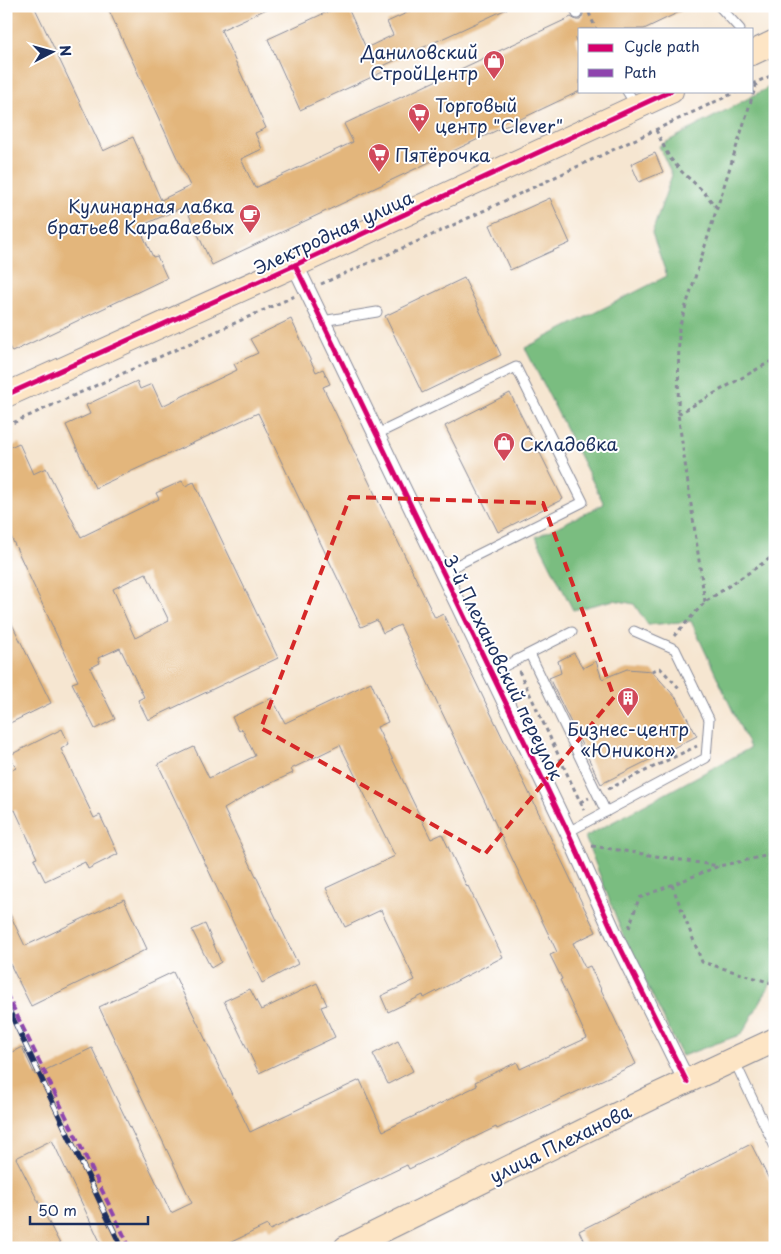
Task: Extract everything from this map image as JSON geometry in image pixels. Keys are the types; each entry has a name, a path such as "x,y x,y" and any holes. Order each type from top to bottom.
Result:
{"street":[{"path":"754,52 775,42"},
{"name":"Электродная улица","path":"6,395 295,265 632,99 666,92"},
{"name":"3-й Плехановский переулок","path":"295,265 491,672 572,830 618,943 687,1082"},
{"name":"улица Плеханова","path":"346,1248 651,1098 775,1040"}],"lane":[{"path":"719,6 739,28"},
{"path":"322,321 377,312"},
{"path":"377,434 516,366 583,502 443,572"},
{"path":"572,830 706,758 709,719 675,649 634,631"},
{"path":"491,672 572,632"},
{"path":"530,654 606,812"},
{"path":"734,1060 775,1147"}],"path":[{"path":"585,6 596,28"},
{"path":"754,83 775,74"},
{"path":"754,91 757,82"},
{"path":"318,286 432,235 736,92"},
{"path":"705,602 678,414 679,328 754,92"},
{"path":"656,130 669,157 717,208"},
{"path":"775,246 772,247 775,252"},
{"path":"6,426 296,295"},
{"path":"678,414 775,359"},
{"path":"666,645 705,602 775,555"},
{"path":"515,661 589,821"},
{"path":"652,671 660,668 681,690 685,698"},
{"path":"580,802 702,743"},
{"path":"572,830 585,845 720,866"},
{"path":"767,856 775,844"},
{"path":"627,932 639,898 720,866 775,854"},
{"path":"672,885 702,962 775,984"}],"highlighted area":[{"path":"350,497 543,503 614,697 485,854 261,728"}],"green space":[{"path":"775,84 775,976 742,1034 682,1056 625,940 585,837 750,748 691,621 648,625 634,604 614,600 573,610 536,537 604,504 525,348 667,276 652,233 672,175 659,146"}],"building":[{"path":"6,6 34,6 103,151 133,137 161,200 190,186 107,6 273,6 221,30 266,128 255,133 262,149 241,159 255,188 353,142 344,124 571,17 580,20 583,11 593,6 692,6 646,28 578,28 578,38 575,39 578,46 578,92 212,265 185,206 139,227 153,257 157,256 167,278 12,352 6,341"},
{"path":"340,6 347,6 366,48 393,35 387,22 422,6 513,6 383,66 385,71 300,110 268,39"},
{"path":"655,153 663,172 639,182 631,164"},
{"path":"550,198 570,243 510,270 490,225"},
{"path":"464,278 501,355 422,393 385,316"},
{"path":"291,319 316,372 323,369 330,384 323,387 435,618 443,614 596,932 573,943 585,968 590,966 636,1064 497,1129 496,1127 409,1169 407,1165 270,1230 267,1225 219,1248 103,1248 52,1140 16,1158 62,1248 6,1248 6,1055 22,1047 35,1075 92,1048 171,1213 192,1203 99,1007 173,972 250,1132 360,1080 383,1131 477,1086 475,1082 517,1062 520,1069 587,1038 550,955 557,952 400,625 383,633 377,620 361,627 258,413 95,488 66,425 90,414 86,405 137,381 140,389 152,384 162,406 237,370 234,364 258,353 250,339"},
{"name":"Складовка","path":"510,393 563,499 498,532 445,426"},
{"path":"19,443 33,474 46,468 81,537 159,499 156,493 182,481 185,486 194,482 278,658 148,720 138,700 144,697 120,648 98,658 100,663 90,668 115,719 95,729 72,683 78,681 6,526 6,449","holes":["146,573 169,621 135,638 113,589"]},
{"path":"6,612 51,703 6,725"},
{"name":"Бизнес-центр «Юникон»","path":"574,653 583,668 596,661 602,679 627,669 652,671 677,699 697,736 601,784 549,678 561,673 558,661"},
{"path":"371,682 388,722 377,727 431,839 442,834 503,957 424,998 423,995 388,1012 381,996 415,980 381,910 345,927 326,888 395,856 340,745 291,769 293,773 258,789 224,809 298,964 262,983 158,764 194,747 209,778 255,756 242,729 239,731 232,717 272,698 285,723"},
{"path":"62,729 69,744 61,749 94,818 100,815 118,854 88,869 85,862 45,881 34,859 37,858 15,810 10,812 6,803 6,773 16,768 10,755"},
{"path":"124,899 147,949 31,1006 6,956 6,906 25,946"},
{"path":"205,924 221,962 211,968 192,930"},
{"path":"317,983 327,1005 321,1007 335,1037 259,1073 224,1001 250,989 261,1010"},
{"path":"398,1041 413,1071 388,1084 373,1054"},
{"path":"751,1144 775,1191 775,1248 587,1248 579,1231"}],"railway":[{"path":"6,1004 122,1248"}],"marked path":[{"path":"6,993 130,1248"}],"cycle path":[{"path":"6,395 295,265 669,92"},
{"path":"295,265 568,832 618,943 687,1082"}],"place":[{"name":"Даниловский СтройЦентр","path":"494,80"},
{"name":"Торговый центр \"Clever\"","path":"419,133"},
{"name":"Пятёрочка","path":"379,173"},
{"name":"Кулинарная лавка братьев Караваевых","path":"250,234"},
{"name":"Складовка","path":"504,462"},
{"name":"Бизнес-центр «Юникон»","path":"628,717"}]}
